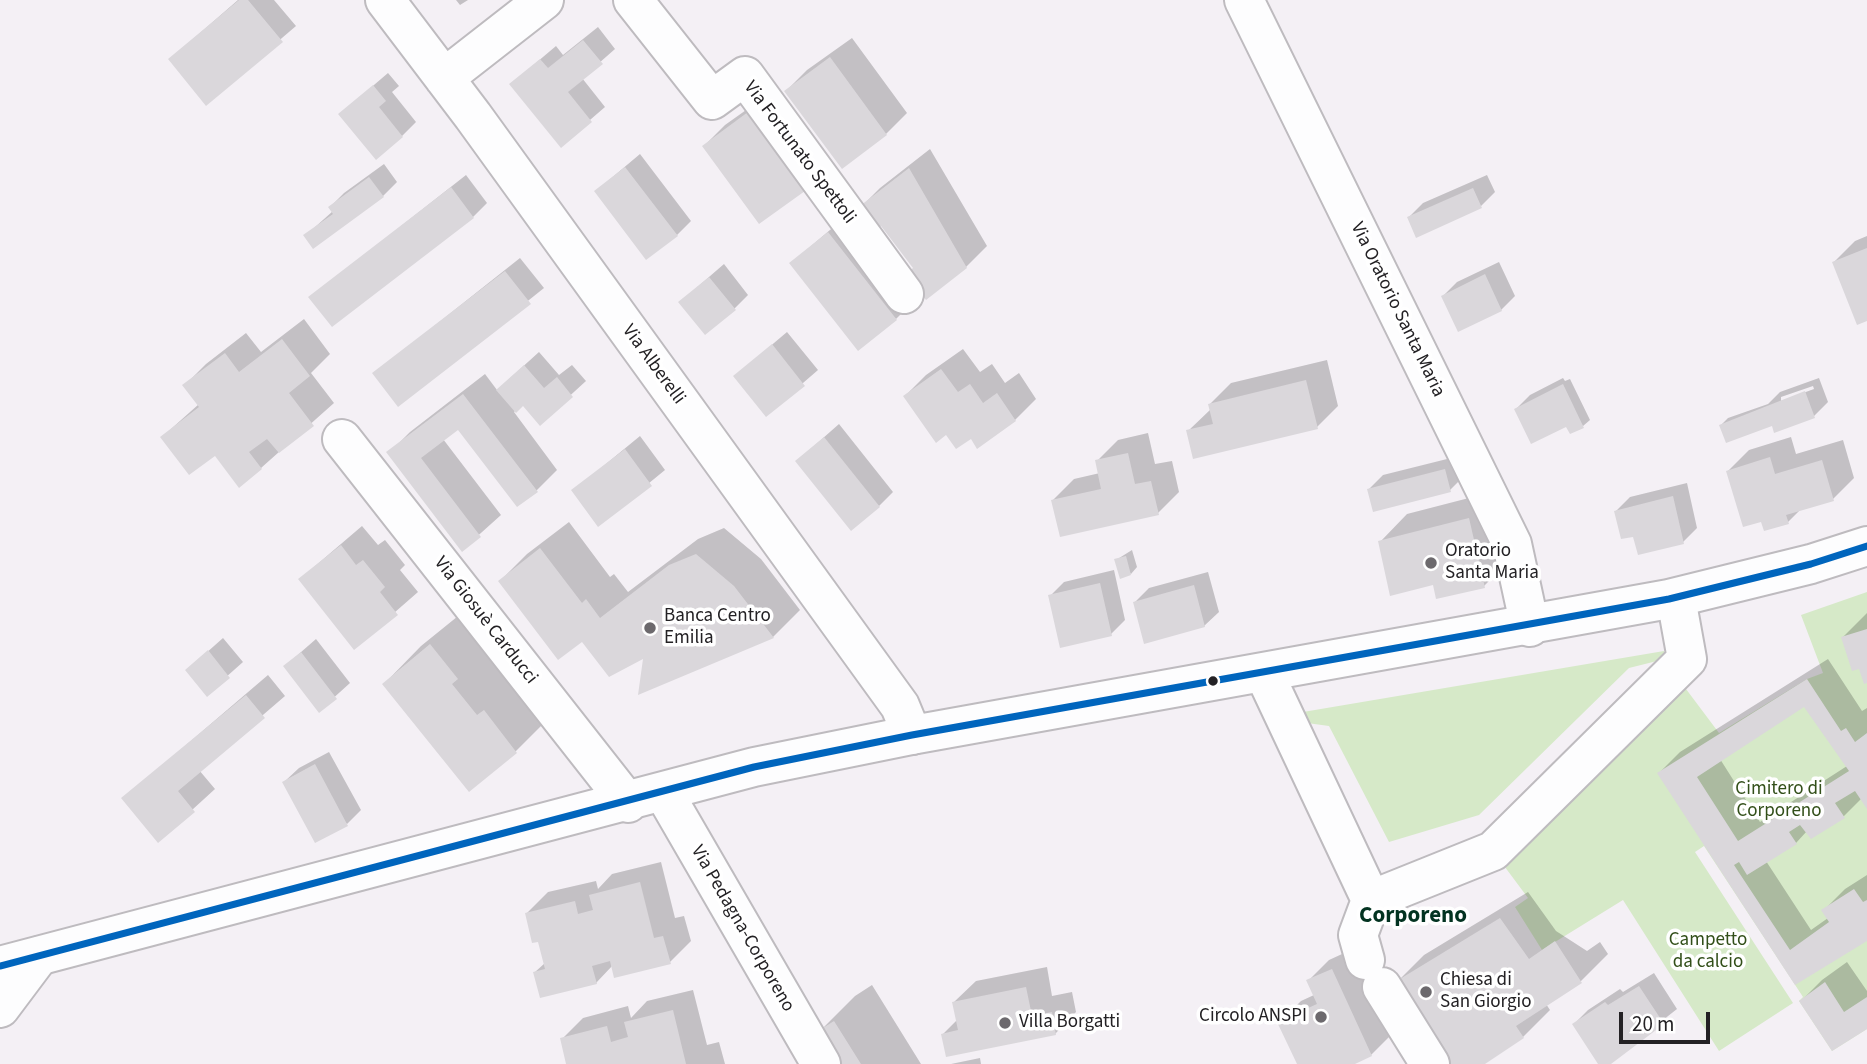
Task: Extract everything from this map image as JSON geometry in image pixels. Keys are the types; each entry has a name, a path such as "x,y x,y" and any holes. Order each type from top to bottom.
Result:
{"street":[{"name":"Via Alberelli","path":"385,0 900,706 912,735"},
{"path":"444,78 544,0"},
{"name":"Via Fortunato Spettoli","path":"633,0 712,100 745,76 904,294"},
{"name":"Via Oratorio Santa Maria","path":"1244,0 1512,544 1530,627"},
{"name":"Via Giosuè Carducci","path":"342,439 646,798"},
{"path":"0,966 646,798 754,767 912,735 1530,627 1676,598 1811,564 1867,546"},
{"path":"1430,1064 1374,974 1357,935 1371,900 1493,851 1664,682 1687,659 1676,598"},
{"path":"1264,673 1371,900"},
{"name":"Via Pedagna-Corporeno","path":"646,798 821,1064"},
{"path":"0,1007 39,956"}],"green space":[{"path":"1867,592 1867,1029 1832,1051 1799,1001 1803,997 1704,846 1695,852 1793,1003 1719,1051 1623,900 1542,950 1515,907 1528,898 1493,851 1674,673 1719,733 1807,679 1823,673 1801,615"},
{"path":"1664,651 1665,659 1629,668 1479,815 1389,842 1329,726 1307,723 1303,712"}],"building":[{"path":"239,0 248,0 283,42 206,106 168,59"},
{"path":"583,40 603,64 568,92 592,122 561,148 509,84 540,59 548,68"},
{"path":"830,57 887,135 842,169 784,91"},
{"path":"373,85 386,101 379,107 403,137 376,160 338,114"},
{"path":"748,112 805,191 759,224 702,146"},
{"path":"625,167 678,236 646,260 594,191"},
{"path":"909,168 967,268 926,300 906,274 913,268 881,226 874,231 856,209"},
{"path":"369,177 384,197 313,249 303,235 333,214 328,207"},
{"path":"451,187 474,218 332,327 308,297"},
{"path":"1473,188 1482,208 1416,238 1407,217"},
{"path":"828,232 897,320 858,351 789,263"},
{"path":"1867,248 1867,321 1857,325 1832,262"},
{"path":"505,271 531,304 398,407 372,373"},
{"path":"1485,274 1502,311 1458,332 1441,296"},
{"path":"709,277 736,310 705,335 678,302"},
{"path":"282,339 310,376 289,393 314,426 279,453 267,439 249,452 262,469 239,488 215,456 189,475 160,437 199,407 182,385 225,353 239,372"},
{"path":"772,344 805,386 766,417 733,376"},
{"path":"524,365 544,388 557,377 573,397 540,426 523,406 516,413 496,390"},
{"path":"941,369 958,392 970,384 983,403 997,393 1016,421 977,449 971,439 956,449 946,435 936,443 903,396"},
{"path":"1306,380 1318,429 1193,459 1186,430 1213,424 1208,404"},
{"path":"1563,384 1584,428 1570,434 1566,427 1531,444 1514,409"},
{"path":"1805,391 1815,418 1774,433 1772,426 1726,443 1719,425"},
{"path":"463,394 538,492 517,507 458,430 421,458 481,537 462,552 386,452"},
{"path":"824,437 880,507 851,531 795,461"},
{"path":"625,449 652,486 598,527 571,490"},
{"path":"1128,453 1135,484 1151,481 1159,515 1060,537 1051,500 1101,489 1095,460"},
{"path":"1770,457 1775,474 1822,460 1834,501 1786,515 1789,524 1764,531 1761,522 1743,527 1726,471"},
{"path":"1445,469 1451,492 1373,512 1367,489"},
{"path":"1673,496 1684,544 1638,555 1633,537 1621,539 1614,511"},
{"name":"Oratorio Santa Maria","path":"1469,518 1485,588 1436,599 1433,585 1390,596 1378,541"},
{"path":"341,545 356,565 363,560 385,587 380,592 398,615 354,650 298,579"},
{"name":"Banca Centro Emilia","path":"540,548 582,603 586,599 600,618 669,565 696,554 734,586 774,638 638,695 643,659 609,677 582,642 558,660 498,581"},
{"path":"1126,556 1131,575 1120,579 1114,559"},
{"path":"1100,583 1112,636 1060,648 1048,595"},
{"path":"1194,585 1205,627 1144,644 1133,602"},
{"path":"1867,629 1867,683 1864,684 1859,669 1852,671 1841,637"},
{"path":"430,644 458,679 452,684 477,715 484,710 517,753 469,792 382,684"},
{"path":"208,650 230,678 207,697 185,670"},
{"path":"301,652 337,699 319,713 283,666"},
{"path":"1807,679 1841,731 1846,728 1855,742 1867,733 1867,809 1855,791 1835,803 1845,818 1811,839 1800,825 1789,832 1797,844 1747,875 1739,862 1734,865 1790,950 1829,922 1821,910 1854,889 1863,902 1867,900 1867,941 1795,985 1657,773","holes":["1804,707 1849,771 1738,841 1697,777"]},
{"path":"246,695 265,718 178,791 195,812 158,843 121,798"},
{"path":"315,764 348,826 315,843 282,782"},
{"path":"640,882 654,938 663,936 671,964 614,978 610,961 592,966 597,984 540,998 533,972 545,969 538,942 532,943 525,913 575,901 578,914 593,910 589,895"},
{"path":"1500,918 1529,959 1555,941 1582,983 1516,1026 1524,1038 1485,1064 1449,1064 1395,982"},
{"name":"Circolo ANSPI","path":"1332,969 1372,1056 1355,1064 1297,1064 1277,1022 1317,1004 1306,980"},
{"path":"1825,982 1844,1012 1867,997 1867,1029 1832,1051 1799,1001"},
{"path":"1639,986 1664,1024 1611,1064 1598,1064 1572,1024 1605,1002 1608,1005"},
{"name":"Villa Borgatti","path":"1026,987 1032,1016 1052,1012 1056,1035 946,1057 941,1034 958,1030 952,1002"},
{"path":"673,1010 686,1064 566,1064 560,1038 607,1026 611,1042 628,1037 624,1022"},
{"path":"834,1021 861,1064 835,1064 815,1033"}],"transit line":[{"path":"0,966 754,767 912,735 1669,599 1811,564 1867,546"}],"place":[{"name":"Oratorio Santa Maria","path":"1431,563"},
{"name":"Banca Centro Emilia","path":"650,628"},
{"name":"Chiesa di San Giorgio","path":"1426,992"},
{"name":"Circolo ANSPI","path":"1321,1017"},
{"name":"Villa Borgatti","path":"1005,1023"}],"district":[{"name":"Corporeno","path":"1413,917"}],"park label":[{"name":"Cimitero di Corporeno","path":"1779,801"},
{"name":"Campetto da calcio","path":"1708,952"}]}
